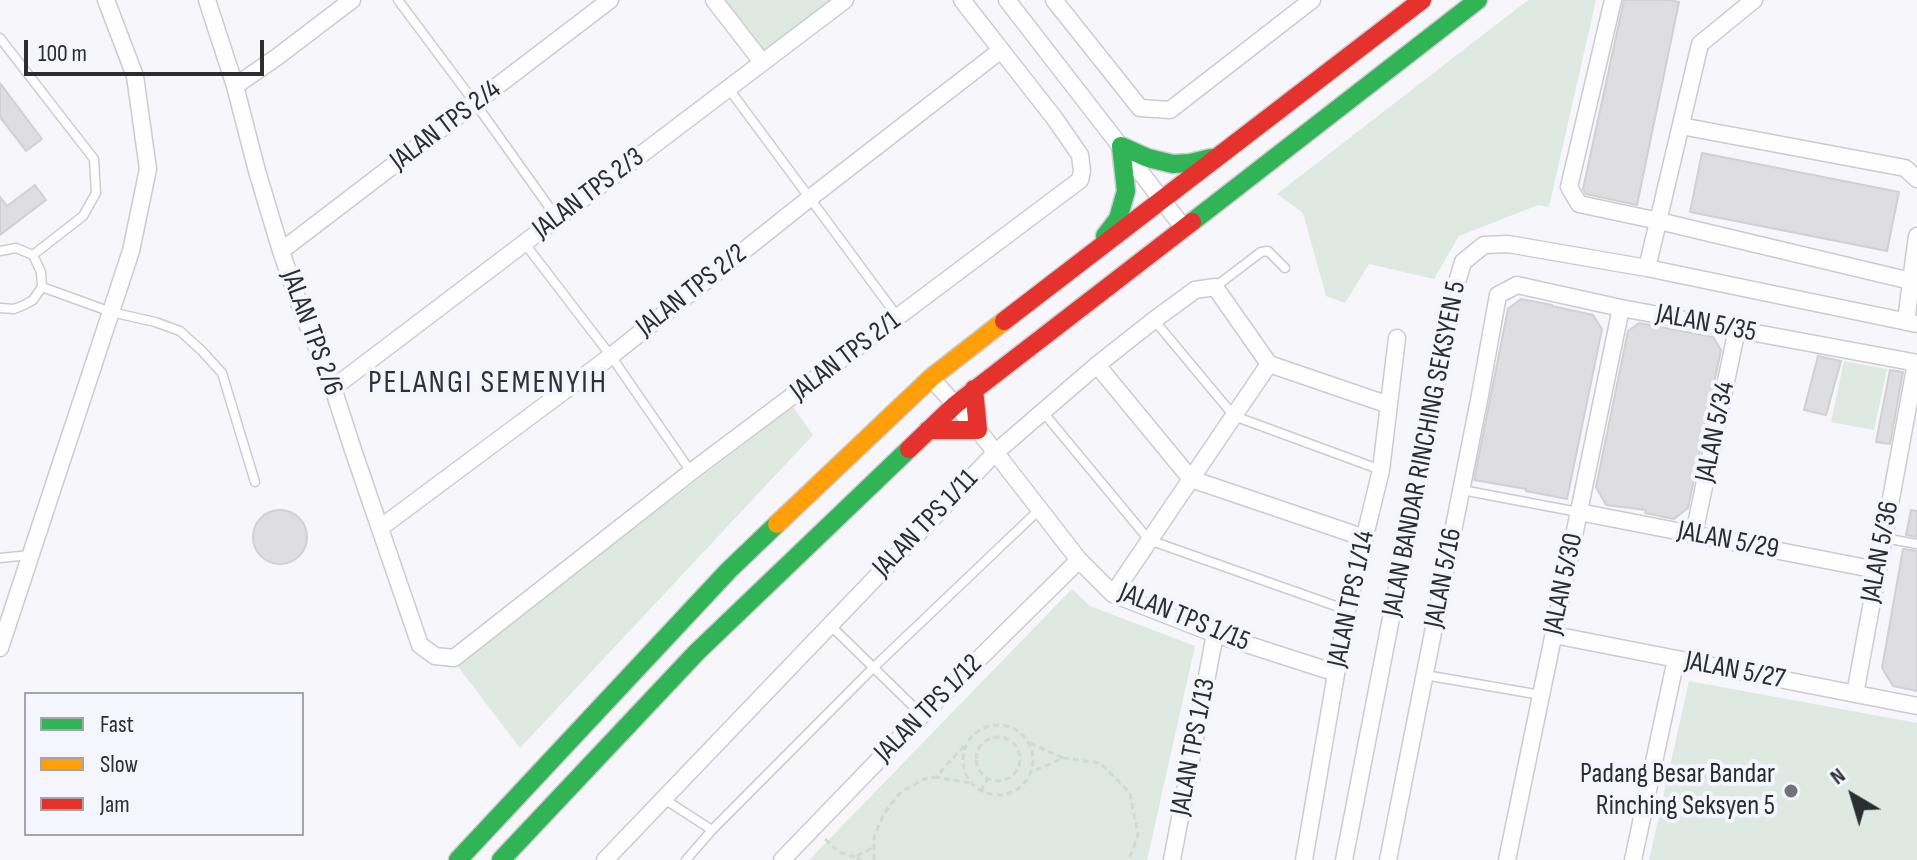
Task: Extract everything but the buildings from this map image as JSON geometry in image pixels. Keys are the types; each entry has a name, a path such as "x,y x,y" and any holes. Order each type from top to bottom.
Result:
{"street":[{"path":"0,648 131,251 148,169 135,76 106,0"},
{"name":"JALAN TPS 2/6","path":"207,0 301,309 333,388 420,645 435,656"},
{"path":"235,86 352,0"},
{"name":"JALAN TPS 2/4","path":"281,251 610,0"},
{"path":"714,0 762,62"},
{"name":"JALAN TPS 2/3","path":"333,388 845,0"},
{"name":"JALAN TPS 2/1","path":"435,656 454,658 691,472 1080,180 1080,155 962,0"},
{"path":"1007,0 1183,227"},
{"path":"1061,3 1140,108 1170,110 1312,0"},
{"path":"458,860 729,570 931,378 1422,0"},
{"path":"501,860 697,652 955,405 1478,0"},
{"path":"1613,0 1569,187 1579,204 1911,281"},
{"path":"1647,268 1700,44 1754,0"},
{"name":"JALAN TPS 2/2","path":"380,528 611,356 1001,50"},
{"path":"1681,126 1905,168 1917,179"},
{"path":"1121,146 1148,158 1173,164 1218,156"},
{"path":"1089,256 1118,219 1126,191 1121,146"},
{"path":"1912,323 1911,281 1917,236"},
{"name":"JALAN BANDAR RINCHING SEKSYEN 5","path":"1344,860 1455,289 1463,262 1484,245 1508,244 1647,268 1912,323"},
{"name":"JALAN 5/35","path":"1498,295 1517,285 1621,308 1917,363"},
{"path":"1215,287 1269,364 1389,405"},
{"name":"JALAN TPS 1/11","path":"608,857 996,452 1154,320 1195,290 1215,287"},
{"name":"JALAN 5/16","path":"1388,860 1498,295"},
{"name":"JALAN 5/30","path":"1507,860 1621,308"},
{"name":"JALAN 5/34","path":"1694,534 1737,329"},
{"name":"JALAN TPS 1/14","path":"1304,860 1347,610 1381,470 1397,338"},
{"name":"JALAN 5/36","path":"1855,694 1917,363"},
{"path":"1113,594 1269,364"},
{"path":"1097,365 1191,479 1365,538"},
{"name":"JALAN TPS 1/15","path":"931,378 996,452 1079,560 1113,594 1215,634 1336,673"},
{"path":"928,430 978,430 974,389"},
{"name":"JALAN 5/29","path":"1579,512 1877,570"},
{"name":"JALAN TPS 1/12","path":"782,860 922,715 1079,560"},
{"name":"JALAN TPS 1/13","path":"1172,860 1215,634"},
{"name":"JALAN 5/27","path":"1554,635 1917,706"},
{"path":"1633,860 1676,659"},
{"path":"608,857 628,860"}],"lane":[{"path":"398,0 557,218"},
{"path":"0,38 94,159 96,193 83,216 33,255"},
{"path":"729,89 898,317"},
{"path":"524,243 611,356 691,472"},
{"path":"0,251 16,248 33,255 41,272 42,287 33,300 24,305 14,309 0,308"},
{"name":"JALAN TPS 1/11","path":"1215,287 1261,252 1268,251 1285,268"},
{"path":"42,287 111,312 180,331 202,351 222,373 255,482"},
{"path":"1154,320 1234,416 1381,470"},
{"path":"1043,411 1149,540 1347,610"},
{"path":"1461,490 1579,512"},
{"path":"686,860 873,668 1040,509"},
{"path":"1884,537 1917,544"},
{"path":"0,558 30,555"},
{"path":"829,625 922,715"},
{"path":"1425,675 1541,695"},
{"path":"663,799 712,830"}],"path":[{"path":"936,777 974,734 995,725 1017,729 1030,743 1063,758 1100,763 1130,793 1138,835 1129,860"},
{"path":"996,737 1010,741 1020,756 1018,768 1005,780 988,778 978,769 979,748 996,737"},
{"path":"967,743 963,764 971,784"},
{"path":"874,860 874,837 884,813 901,792 924,779 936,777 971,784 991,795 1011,793 1027,781 1032,772 1030,743"},
{"path":"1032,772 1063,758"},
{"path":"981,791 988,778"},
{"path":"821,836 839,852 862,860"},
{"path":"855,857 874,847"}],"shaded area":[{"path":"723,0 831,0 763,54"},
{"path":"1528,0 1596,0 1549,207 1538,205 1459,236 1434,279 1369,264 1345,303 1326,296 1303,213 1277,194"},
{"path":"1844,361 1887,369 1874,430 1831,422"},
{"path":"793,407 813,435 520,748 456,664"},
{"path":"1072,589 1090,606 1195,646 1147,860 809,860"},
{"name":"Padang Besar Bandar Rinching Seksyen 5","path":"1689,681 1917,723 1917,860 1649,860"}],"traffic: fast":[{"path":"1192,222 1478,0"},
{"path":"1121,146 1148,158 1173,164 1211,158"},
{"path":"1105,236 1118,219 1126,191 1121,146"},
{"path":"501,860 697,652 909,449"},
{"path":"458,860 729,570 777,524"}],"traffic: slow":[{"path":"777,524 931,378 1004,321"}],"traffic: jam":[{"path":"1004,321 1422,0"},
{"path":"909,449 955,405 1192,222"},
{"path":"928,430 978,430 974,389"}],"place":[{"name":"Padang Besar Bandar Rinching Seksyen 5","path":"1791,791"}],"district":[{"name":"PELANGI SEMENYIH","path":"488,384"}]}
